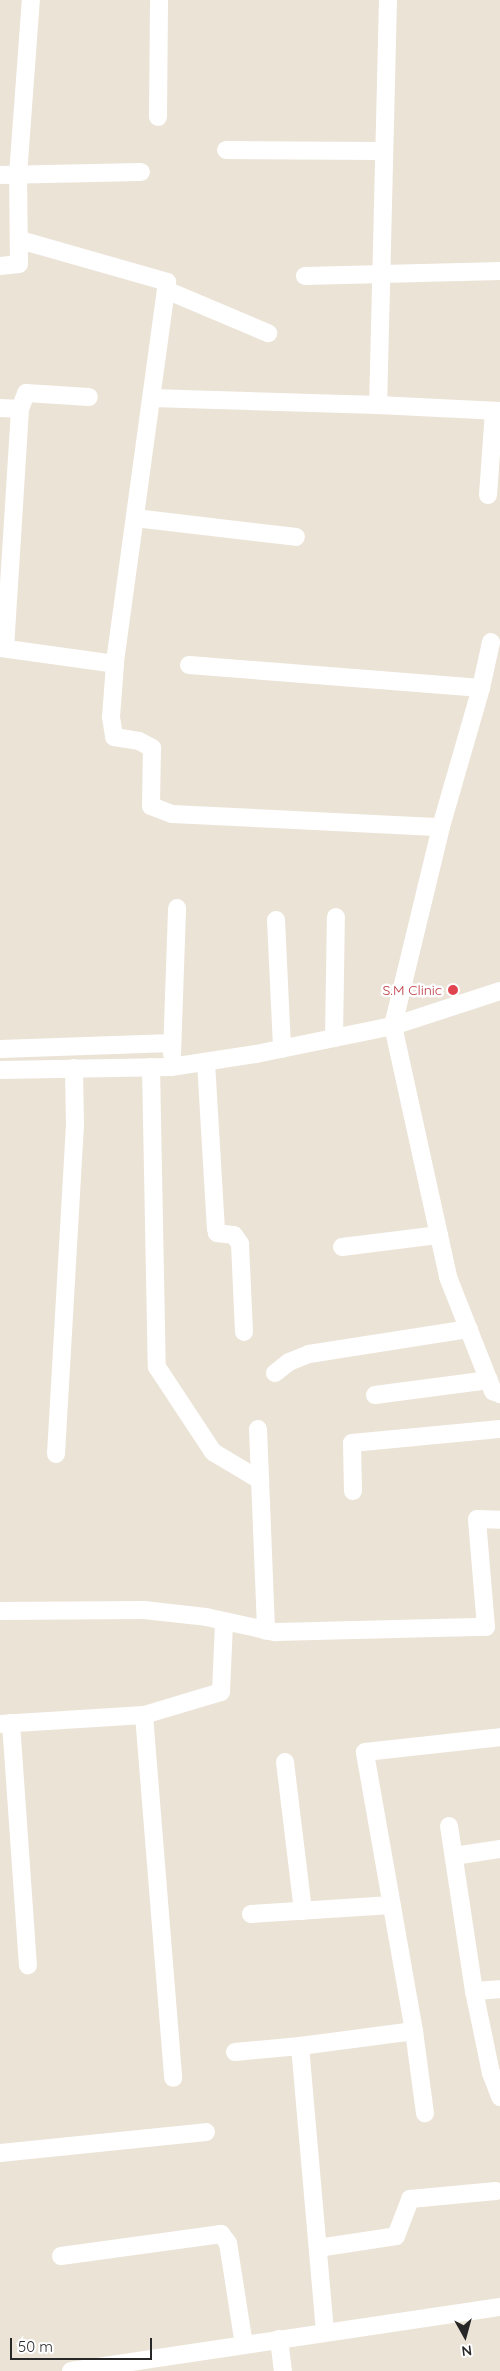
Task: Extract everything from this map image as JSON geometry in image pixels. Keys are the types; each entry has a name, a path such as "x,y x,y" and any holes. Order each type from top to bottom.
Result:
{"street":[{"path":"0,266 19,264 18,175 31,0"},
{"path":"158,117 159,0"},
{"path":"378,405 382,151 388,0"},
{"path":"226,150 382,151"},
{"path":"0,175 142,172"},
{"path":"20,240 167,282 115,664 111,730 119,740 138,741 152,748 152,806 172,814 441,827"},
{"path":"305,276 500,271"},
{"path":"166,290 268,333"},
{"path":"89,397 26,394 20,409 6,523 3,648 115,664"},
{"path":"152,398 378,405 497,411 488,495"},
{"path":"0,408 20,409"},
{"path":"135,518 296,537"},
{"path":"375,1396 494,1387 448,1277 394,1026 441,827 481,688 491,642"},
{"path":"189,665 481,688"},
{"path":"171,1067 177,908"},
{"path":"334,1038 336,917"},
{"path":"276,920 282,1049"},
{"path":"0,1070 171,1067 206,1062 282,1049 394,1026 500,991"},
{"path":"0,1049 172,1043"},
{"path":"206,1062 216,1228 217,1233 234,1235 240,1244 244,1332"},
{"path":"151,1067 157,1367 213,1452 260,1480"},
{"path":"56,1454 75,1126 74,1068"},
{"path":"342,1247 439,1235"},
{"path":"276,1373 289,1362 309,1354 469,1329"},
{"path":"353,1491 352,1443 500,1428"},
{"path":"258,1429 266,1630"},
{"path":"0,1611 144,1610 266,1630 486,1627 476,1519 500,1520"},
{"path":"28,1965 6,1724 144,1715 221,1692 224,1622"},
{"path":"144,1715 173,2078"},
{"path":"425,2113 414,2031 365,1752 500,1737"},
{"path":"285,1762 302,1911"},
{"path":"449,1826 474,1991 491,2073 500,2097"},
{"path":"454,1856 500,1849"},
{"path":"251,1914 392,1905"},
{"path":"474,1991 500,1989"},
{"path":"235,2052 300,2046 414,2031"},
{"path":"300,2046 324,2332"},
{"path":"0,2154 206,2132"},
{"path":"318,2248 396,2236 410,2199 496,2191"},
{"path":"61,2256 222,2234 228,2243 244,2345"},
{"path":"71,2371 500,2307"},
{"path":"279,2339 283,2371"}],"place":[{"name":"S.M Clinic","path":"453,990"}]}
